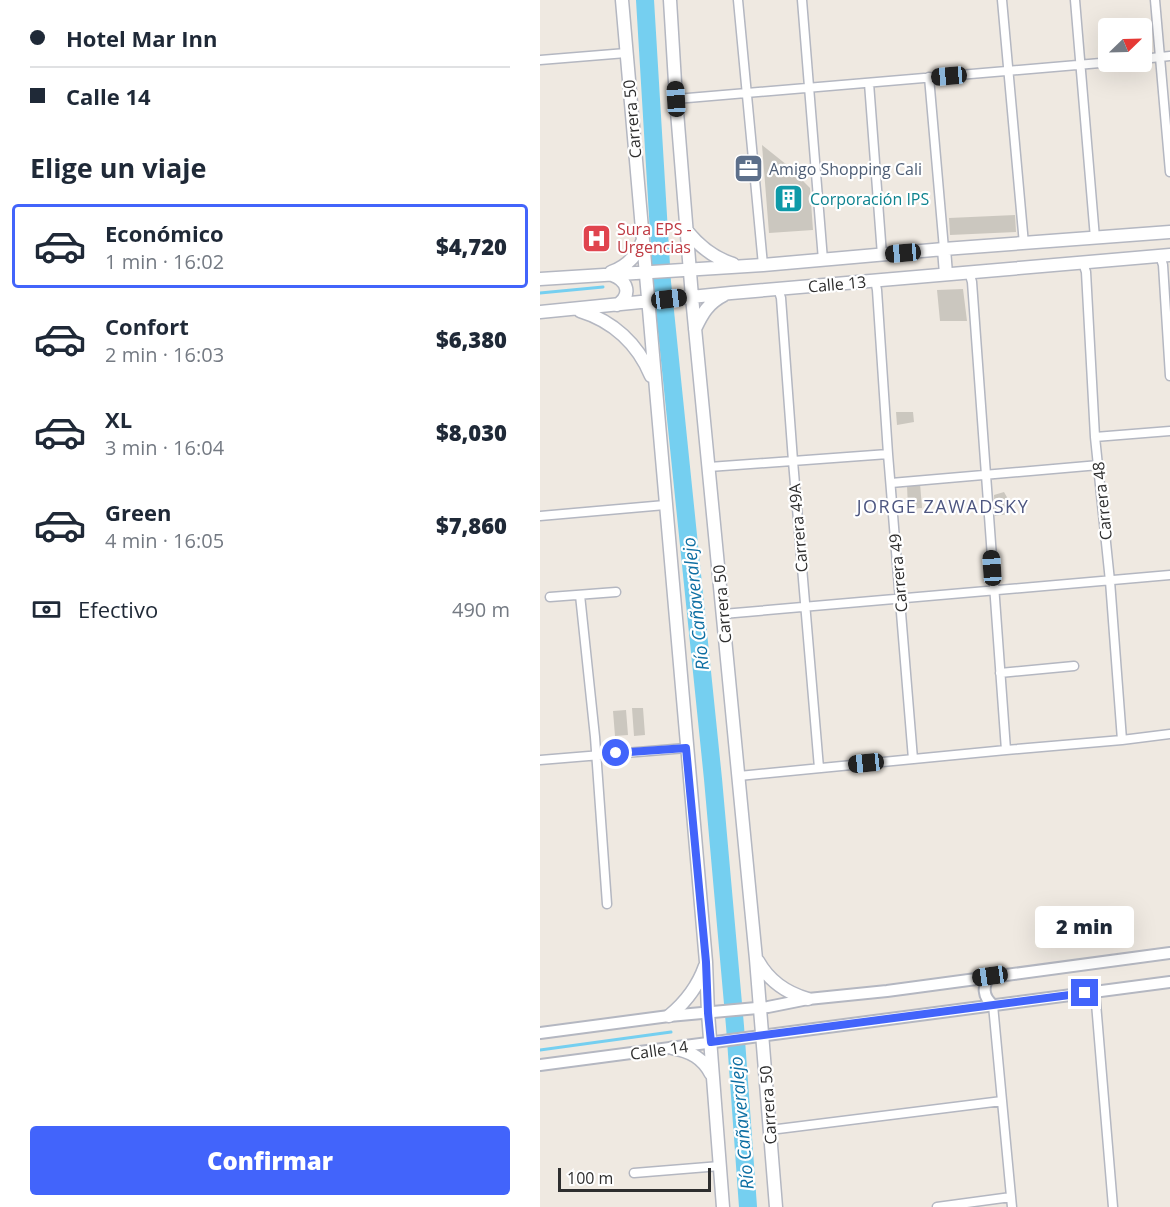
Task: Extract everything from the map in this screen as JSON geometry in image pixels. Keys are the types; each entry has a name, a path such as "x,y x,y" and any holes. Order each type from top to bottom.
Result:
{"main road":[{"name":"Carrera 50","path":"621,0 643,238 652,301 655,389 686,748 712,1012 713,1078 723,1207"},
{"name":"Carrera 50","path":"670,0 687,231 688,297 695,329 739,776 776,1207"},
{"path":"687,231 710,254 740,267"},
{"name":"Calle 13","path":"540,279 740,267 1170,232"},
{"path":"608,275 630,261 637,253 643,238"},
{"path":"944,249 946,274"},
{"name":"Calle 13","path":"540,312 875,280 1165,256"},
{"path":"608,275 621,279 626,288 624,298 617,305"},
{"path":"695,329 710,304 730,293"},
{"path":"576,309 606,322 630,342 648,369 655,389"},
{"path":"756,959 765,973 777,984 808,999"},
{"path":"669,1016 690,996 706,962"},
{"path":"672,1048 683,1050 698,1058 709,1069 713,1078"}],"street":[{"path":"738,0 763,265"},
{"path":"802,0 823,260"},
{"path":"1002,0 1024,244"},
{"path":"1075,0 1095,238"},
{"path":"1155,0 1170,172"},
{"path":"540,60 626,53"},
{"path":"1152,58 1170,56"},
{"path":"676,99 1098,63"},
{"path":"929,77 944,249"},
{"path":"869,83 882,255"},
{"path":"1165,256 1163,265 1170,376"},
{"name":"Carrera 48","path":"1083,262 1086,272 1095,437 1110,580 1122,740"},
{"path":"969,272 972,282 1006,750"},
{"name":"Carrera 49","path":"875,280 878,290 888,454 913,759"},
{"name":"Carrera 49A","path":"778,289 781,298 819,768"},
{"path":"1095,437 1170,431"},
{"path":"709,467 888,454"},
{"path":"891,483 1099,465"},
{"path":"540,516 665,505"},
{"path":"723,614 1170,575"},
{"path":"550,597 616,592"},
{"path":"580,595 596,755 607,904"},
{"path":"1000,673 1074,666"},
{"path":"739,776 1170,734"},
{"path":"540,760 686,748"},
{"name":"Calle 14","path":"540,1033 669,1016 758,1008 808,999 886,991 1170,953"},
{"path":"990,976 985,984 985,994 993,1005 1012,1207"},
{"name":"Calle 14","path":"540,1065 1170,982"},
{"path":"1095,991 1113,1207"},
{"path":"770,1130 1002,1101"},
{"path":"634,1173 720,1166"},
{"path":"937,1207 1011,1197"}],"building":[{"name":"Corporación IPS","path":"762,145 810,188 813,230 769,233"},
{"path":"1015,215 1016,232 950,235 949,218"},
{"path":"963,289 967,321 940,321 937,290"},
{"path":"896,412 913,412 914,422 897,425"},
{"path":"920,483 922,508 908,509 907,485"},
{"path":"1004,492 1008,499 1008,514 995,516 994,495"},
{"path":"632,708 643,708 645,735 634,736"},
{"path":"626,710 628,735 615,736 613,711"}],"waterway":[{"name":"Río Cañaveralejo","path":"645,0 662,282 713,779 748,1207"},
{"path":"540,293 603,287"},
{"path":"540,1050 671,1032"}],"place":[{"name":"Amigo Shopping Cali","path":"748,169"},
{"name":"Corporación IPS","path":"789,199"},
{"name":"Sura EPS - Urgencias","path":"596,238"}],"district":[{"name":"JORGE ZAWADSKY","path":"943,506"}],"route":[{"path":"616,753 686,748 711,1042 1085,993"}]}
